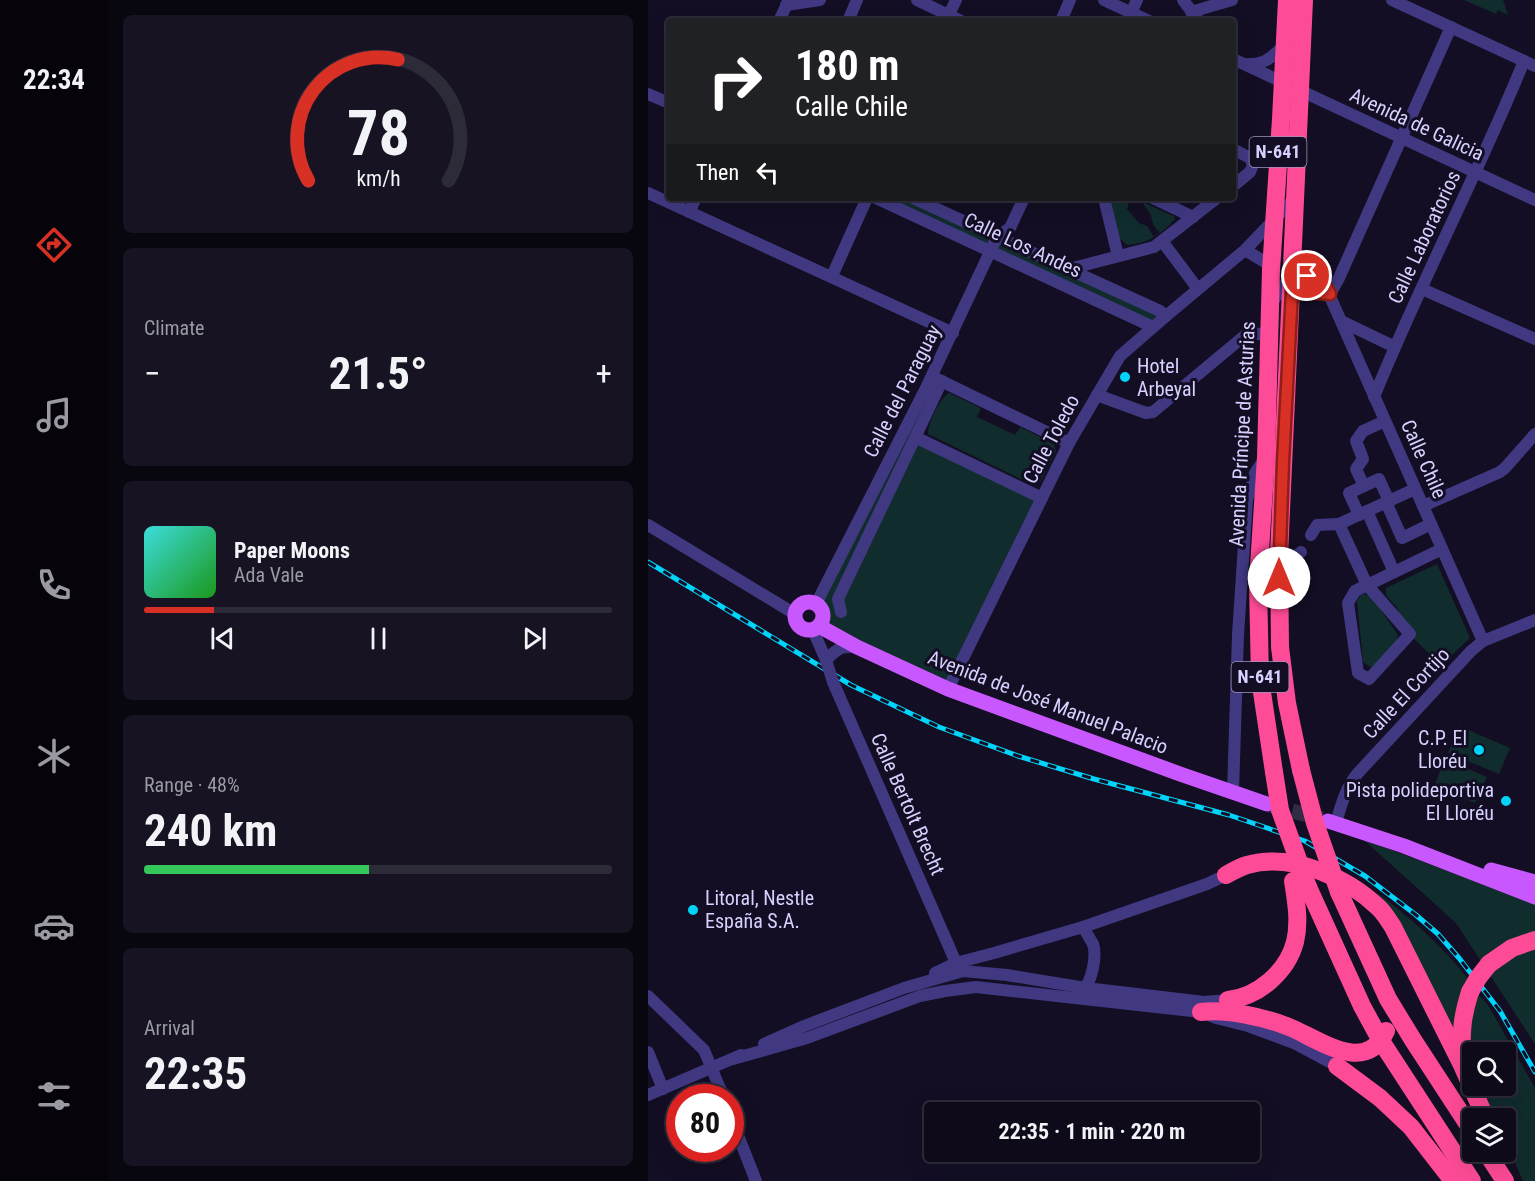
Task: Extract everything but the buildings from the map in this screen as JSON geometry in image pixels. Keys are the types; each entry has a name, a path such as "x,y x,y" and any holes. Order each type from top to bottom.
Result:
{"highway":[{"name":"Avenida Príncipe de Asturias","path":"1287,0 1285,45 1291,86 1294,199 1279,555 1280,647 1287,703 1300,770 1315,823 1339,892 1388,999 1462,1115"},
{"name":"Avenida Príncipe de Asturias","path":"1291,86 1294,72 1292,60 1295,0"},
{"name":"Avenida Príncipe de Asturias","path":"1304,0 1291,86 1270,270 1266,457 1258,582 1260,679 1274,772 1274,807 1300,884 1362,1006 1472,1181"},
{"path":"1226,875 1246,865 1263,862 1287,863 1321,871 1365,896 1381,910 1393,927 1462,1065"},
{"path":"1228,1000 1236,999 1262,987 1282,968 1295,942 1300,884"},
{"path":"1462,1065 1461,1031 1464,1011 1470,992 1478,978 1489,964 1512,948 1535,940"},
{"path":"1201,1012 1214,1011 1259,1018 1288,1027 1347,1053 1368,1052 1382,1041 1391,1020 1388,999"},
{"path":"1337,1066 1380,1098 1410,1127 1453,1181"},
{"path":"1493,1162 1505,1181"},
{"path":"1505,1162 1514,1181"}],"main road":[{"path":"803,603 816,604 823,613 823,620 816,628 806,630 800,627 795,621 797,608 803,603"},
{"name":"Avenida de José Manuel Palacio","path":"816,628 948,689 1274,807"},
{"path":"1332,822 1404,846 1535,897"},
{"path":"1404,846 1535,882"}],"street":[{"path":"780,18 788,3 820,0"},
{"path":"849,18 857,0"},
{"path":"922,1 947,18 956,0"},
{"path":"1062,18 1071,0"},
{"path":"1104,0 1142,18"},
{"path":"1131,13 1137,0"},
{"path":"1183,0 1195,16 1232,0"},
{"path":"1392,0 1530,64"},
{"path":"1270,307 1280,290 1292,284 1330,294 1451,27"},
{"path":"1238,62 1260,64 1285,45"},
{"name":"Avenida de Galicia","path":"1238,62 1535,200"},
{"name":"Calle Laboratorios","path":"1374,397 1475,172 1530,64"},
{"path":"648,94 666,102"},
{"path":"1236,151 1250,158 1253,165 1250,172 1236,184"},
{"path":"648,193 953,333"},
{"name":"Calle Toledo","path":"948,689 1069,443 1120,356 1245,250 1294,199"},
{"path":"689,212 694,201"},
{"path":"832,276 866,201"},
{"name":"Calle Los Andes","path":"882,201 1154,327"},
{"name":"Calle Los Andes","path":"920,201 1161,311 1166,316"},
{"name":"Calle del Paraguay","path":"841,612 838,599 915,437 953,333 998,237 1010,228 1023,201"},
{"path":"1105,201 1118,256"},
{"path":"1159,201 1193,217"},
{"path":"1069,269 1154,247 1213,201"},
{"path":"1162,241 1198,289"},
{"path":"1245,250 1264,262 1270,270"},
{"path":"1422,289 1535,339"},
{"name":"Calle Chile","path":"1330,294 1483,640"},
{"path":"1341,321 1395,347"},
{"path":"1097,395 1146,413 1153,412 1249,332 1269,336"},
{"path":"937,379 1069,443"},
{"name":"Calle del Paraguay","path":"816,604 937,379"},
{"path":"1364,486 1356,469 1363,459 1356,441 1363,431 1385,421"},
{"path":"1423,506 1500,472 1535,434"},
{"path":"915,437 1042,498"},
{"path":"1233,792 1238,635 1247,500 1256,473 1266,457"},
{"path":"1394,572 1363,513 1349,493 1379,479 1402,538 1431,524"},
{"path":"1314,530 1339,524 1415,489"},
{"path":"1339,524 1367,585 1410,634 1368,679 1358,674 1348,603 1355,591 1367,585 1442,549"},
{"path":"648,525 795,614"},
{"path":"1279,555 1296,556 1301,552"},
{"name":"Calle El Cortijo","path":"1332,822 1351,781 1471,651 1483,640 1535,620"},
{"name":"Calle Bertolt Brecht","path":"816,628 833,682 959,967 976,987"},
{"path":"826,660 843,646 857,647"},
{"path":"648,1095 734,1059 804,1026 959,967 999,952 1083,927 1207,884 1226,875"},
{"path":"1010,990 1025,986 1079,992 1086,988 1094,958 1093,945 1083,927"},
{"path":"959,967 1086,988 1204,1002 1228,1000"},
{"path":"734,1059 807,1038 920,996 976,987 1201,1012 1294,1043 1337,1066"},
{"path":"648,996 704,1050 719,1084"},
{"path":"648,1011 656,1010 666,1014"},
{"path":"648,1052 663,1089"},
{"path":"744,1151 756,1181"}],"green space":[{"path":"1464,0 1503,0 1508,15 1498,10 1496,14"},
{"path":"882,201 920,201 1160,311 1153,327"},
{"path":"1111,201 1129,201 1127,209 1139,223 1147,226 1154,237 1141,243 1127,245 1119,238"},
{"path":"1142,201 1174,216 1175,219 1165,229 1154,237 1160,232 1154,226"},
{"path":"931,377 916,437 1042,498 948,689 823,620 821,609 816,604"},
{"path":"949,393 981,408 977,417 1015,435 1020,427 1054,444 1056,451 1040,483 1033,485 928,434 935,411"},
{"path":"1437,564 1470,638 1441,665 1411,636 1396,613 1398,609 1386,595 1386,588"},
{"path":"1363,594 1371,596 1398,635 1397,640 1372,668 1363,662 1357,601"},
{"name":"C.P. El Lloréu","path":"1459,726 1510,748 1499,774 1448,753"},
{"name":"C.P. El Lloréu","path":"1445,759 1487,777 1475,803 1434,786"},
{"path":"1364,840 1535,903 1535,1044 1456,923"},
{"path":"1376,892 1425,933 1469,980 1453,1030 1398,918"},
{"path":"1479,995 1488,1005 1509,1042 1468,1042 1476,998"},
{"path":"1516,1054 1535,1088 1535,1181 1523,1181 1515,1162 1516,1108 1491,1108 1486,1096 1516,1096"}],"tunnel":[{"path":"1270,805 1322,819"}],"railway":[{"path":"648,562 851,685 939,727 1018,756 1229,815 1305,841 1365,876 1438,934 1500,1011 1535,1072"}],"place":[{"name":"Hotel Arbeyal","path":"1125,377"},
{"name":"C.P. El Lloréu","path":"1479,750"},
{"name":"Pista polideportiva El Lloréu","path":"1506,801"},
{"name":"Litoral, Nestle España S.A.","path":"693,910"}],"route":[{"path":"1279,578 1292,291 1330,294 1324,283 1307,276"}]}
